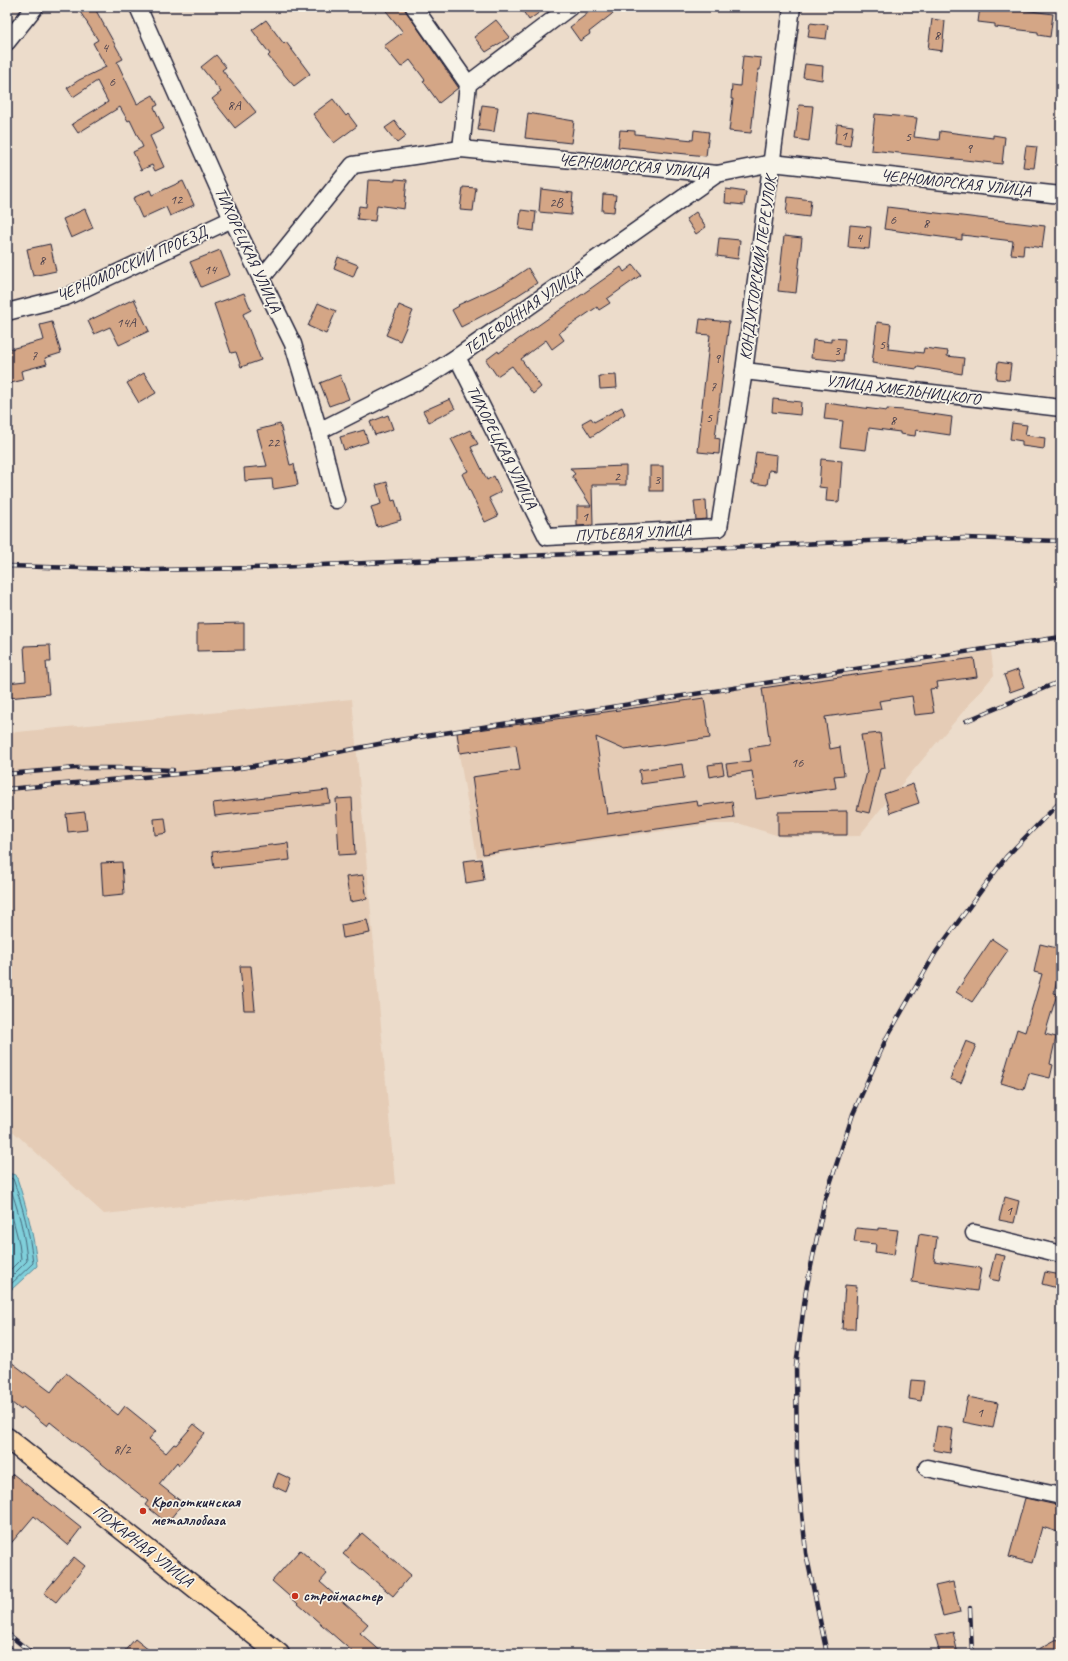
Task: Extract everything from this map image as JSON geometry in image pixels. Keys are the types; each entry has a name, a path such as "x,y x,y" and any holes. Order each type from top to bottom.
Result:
{"main road":[{"name":"ПОЖАРНАЯ УЛИЦА","path":"7,1438 279,1654"}],"street":[{"path":"7,42 35,7"},
{"name":"ТИХОРЕЦКАЯ УЛИЦА","path":"138,7 232,219 293,344 319,431 336,500"},
{"path":"414,7 468,84 461,149"},
{"path":"468,84 570,7"},
{"name":"КОНДУКТОРСКИЙ ПЕРЕУЛОК","path":"719,528 744,371 792,7"},
{"name":"ЧЕРНОМОРСКАЯ УЛИЦА","path":"261,279 353,165 461,149 717,174 772,163 1061,195"},
{"name":"ТЕЛЕФОННАЯ УЛИЦА","path":"319,431 426,377 457,357 717,174"},
{"name":"ЧЕРНОМОРСКИЙ ПРОЕЗД","path":"7,312 66,297 232,219"},
{"name":"ТИХОРЕЦКАЯ УЛИЦА","path":"457,357 546,537"},
{"name":"УЛИЦА ХМЕЛЬНИЦКОГО","path":"744,371 1061,408"},
{"name":"ПУТЬЕВАЯ УЛИЦА","path":"546,537 719,528"},
{"path":"974,1233 1061,1254"},
{"path":"926,1468 1061,1496"}],"shaded area":[{"path":"991,651 994,675 859,836 782,837 741,824 713,824 477,857 455,731"},
{"path":"352,699 395,1184 104,1214 7,1126 7,733"}],"water":[{"path":"7,1173 16,1175 20,1186 32,1231 37,1266 12,1289 7,1290"}],"building":[{"path":"77,7 94,7 123,59 117,62 137,104 153,95 158,105 154,107 164,129 150,136 164,167 155,171 152,165 141,170 133,152 143,147 130,120 128,121 120,107 78,133 72,124 108,102 97,81 73,97 67,88 79,80 106,67 93,43 98,40"},
{"path":"383,7 403,7 458,87 439,103 423,81 425,80 410,60 401,67 384,46 403,32"},
{"path":"520,7 547,7 529,20"},
{"path":"596,7 621,7 580,41 570,27"},
{"path":"980,7 1009,10 1009,8 1053,14 1050,37 1038,35 1038,32 995,27 995,24 978,22"},
{"path":"932,19 945,21 942,51 928,49"},
{"path":"266,20 284,44 286,42 310,74 294,86 268,56 270,54 252,30"},
{"path":"496,20 510,37 486,52 474,37"},
{"path":"810,23 828,25 826,39 808,37"},
{"path":"216,55 226,67 222,70 256,112 235,128 212,99 221,92 201,67"},
{"path":"743,56 761,58 760,70 758,70 751,133 729,131 733,99 731,99 732,85 740,86"},
{"path":"805,64 823,66 822,80 803,77"},
{"path":"333,99 346,116 348,114 357,126 334,143 313,114"},
{"path":"482,105 498,107 494,132 478,130"},
{"path":"799,105 813,106 809,141 795,139"},
{"path":"528,113 574,121 571,143 525,138"},
{"path":"875,114 917,118 914,137 939,140 940,131 993,138 993,135 1005,137 1002,164 871,150"},
{"path":"395,121 406,136 397,143 385,128"},
{"path":"837,124 853,126 850,146 835,144"},
{"path":"620,130 635,131 635,134 693,140 694,130 709,132 706,156 618,147"},
{"path":"1026,146 1037,147 1034,168 1023,167"},
{"path":"395,179 407,180 404,209 377,205 375,221 357,219 359,206 366,207 368,180 395,181"},
{"path":"183,181 194,205 170,216 166,207 142,218 133,198 150,190 152,195"},
{"path":"463,187 476,188 473,211 460,210"},
{"path":"541,189 573,193 571,215 539,212"},
{"path":"726,189 746,192 744,205 725,203"},
{"path":"603,194 616,195 614,212 602,211"},
{"path":"788,197 811,200 809,217 786,214"},
{"path":"887,207 1045,226 1042,248 1024,245 1023,255 1011,254 1013,241 962,235 962,240 884,229"},
{"path":"85,209 93,228 71,238 63,219"},
{"path":"521,210 536,212 534,231 519,229"},
{"path":"696,212 706,227 696,234 686,219"},
{"path":"850,225 871,227 869,249 848,247"},
{"path":"784,236 802,238 796,293 778,291"},
{"path":"719,238 740,240 738,259 717,256"},
{"path":"50,244 56,271 33,276 27,249"},
{"path":"220,250 230,275 201,287 190,262"},
{"path":"338,257 358,265 353,277 334,269"},
{"path":"633,265 641,275 607,299 610,303 599,310 597,307 559,333 564,340 552,349 546,340 521,359 541,387 533,394 512,366 497,376 486,360 498,351 499,353 621,267 624,272"},
{"path":"528,268 537,283 501,306 461,327 452,310 459,306 458,305 504,284"},
{"path":"244,293 251,310 243,314 261,360 241,367 236,352 231,353 214,304"},
{"path":"134,299 149,331 119,345 110,327 94,334 88,321"},
{"path":"318,303 336,311 326,334 308,326"},
{"path":"399,305 413,311 400,341 386,335"},
{"path":"700,319 729,322 715,438 720,439 719,454 698,452 710,335 698,334"},
{"path":"52,322 61,353 45,358 47,364 21,371 23,380 7,384 7,350 44,340 40,325"},
{"path":"877,322 891,324 888,349 923,353 924,348 948,351 947,356 964,358 962,374 918,367 917,369 872,363"},
{"path":"831,338 845,339 843,361 811,358 813,340 831,342"},
{"path":"998,362 1011,364 1009,380 996,379"},
{"path":"144,373 156,393 139,403 127,383"},
{"path":"340,375 349,399 329,406 320,383"},
{"path":"616,375 617,388 600,389 599,376"},
{"path":"450,399 455,409 429,422 423,411"},
{"path":"773,399 801,402 800,415 772,412"},
{"path":"826,403 887,411 887,409 904,410 952,417 950,435 916,430 915,436 900,434 900,432 869,428 866,450 840,447 843,421 824,419"},
{"path":"622,407 625,414 591,437 582,423 591,418 594,422"},
{"path":"388,415 393,429 375,435 370,422"},
{"path":"1012,423 1027,425 1025,435 1045,438 1044,449 1022,446 1022,441 1010,439"},
{"path":"280,424 290,465 294,464 298,485 273,489 272,479 245,481 244,468 267,466 257,430"},
{"path":"364,430 368,442 344,450 340,437"},
{"path":"470,430 478,444 471,447 487,480 494,476 501,492 489,498 498,516 485,522 462,474 468,471 451,439"},
{"path":"756,452 777,455 776,471 769,470 767,485 752,483"},
{"path":"821,459 842,461 839,502 826,501 827,488 819,487"},
{"path":"626,466 626,485 592,485 593,525 577,526 577,506 591,506 572,476 575,474 570,468"},
{"path":"650,466 663,466 663,491 650,491"},
{"path":"387,482 392,501 395,500 401,520 377,527 371,507 381,504 376,485"},
{"path":"706,500 707,519 696,520 694,501"},
{"path":"244,623 244,650 197,651 197,624"},
{"path":"50,645 51,662 46,662 49,694 8,698 7,683 26,681 24,646"},
{"path":"974,658 977,677 937,682 938,688 930,689 934,713 915,715 912,696 879,701 881,709 825,717 830,749 840,747 844,775 834,776 836,788 756,799 752,771 728,775 726,764 751,761 749,748 770,745 762,688"},
{"path":"1018,670 1024,687 1010,692 1004,675"},
{"path":"704,698 710,738 625,750 596,737 607,814 697,801 698,806 732,801 734,818 483,854 472,777 520,770 516,745 460,753 457,733"},
{"path":"880,733 885,768 880,769 869,813 857,810 867,772 861,735"},
{"path":"722,763 724,774 710,777 708,765"},
{"path":"682,764 684,778 641,784 639,770"},
{"path":"913,784 919,803 890,813 884,794"},
{"path":"328,790 330,803 215,816 213,803"},
{"path":"352,798 355,854 339,855 336,799"},
{"path":"847,811 847,835 778,835 778,812"},
{"path":"85,812 87,830 68,832 66,814"},
{"path":"165,818 167,833 155,835 154,819"},
{"path":"288,843 290,860 214,868 212,852"},
{"path":"481,859 484,880 466,883 463,861"},
{"path":"122,862 124,894 103,896 101,863"},
{"path":"363,875 367,899 350,902 346,877"},
{"path":"367,920 370,933 343,938 341,925"},
{"path":"992,939 1008,950 972,1002 956,992"},
{"path":"1040,944 1061,949 1061,964 1054,993 1057,994 1045,1034 1056,1037 1050,1064 1053,1065 1050,1078 1029,1073 1024,1090 1001,1083 1017,1029 1025,1032 1042,974 1034,972"},
{"path":"240,966 251,966 255,1010 244,1010"},
{"path":"966,1041 976,1045 961,1083 950,1079"},
{"path":"1005,1197 1019,1201 1014,1223 999,1220"},
{"path":"856,1228 898,1230 894,1255 875,1252 876,1244 854,1242"},
{"path":"919,1234 937,1237 934,1261 981,1268 977,1291 912,1282"},
{"path":"995,1254 1005,1256 999,1281 989,1279"},
{"path":"1045,1272 1061,1275 1061,1289 1042,1284"},
{"path":"845,1285 857,1286 855,1329 842,1329"},
{"path":"7,1359 51,1392 66,1373 118,1415 125,1406 156,1431 149,1439 166,1453 174,1444 176,1445 194,1424 205,1433 179,1465 177,1462 159,1484 183,1503 167,1523 145,1505 148,1501 50,1422 47,1426 23,1407 21,1410 7,1399"},
{"path":"911,1380 924,1381 921,1401 909,1399"},
{"path":"968,1397 998,1403 993,1428 963,1422"},
{"path":"937,1426 953,1429 950,1453 933,1450"},
{"path":"278,1473 291,1479 286,1492 273,1486"},
{"path":"13,1474 81,1528 68,1545 34,1516 7,1548 7,1480"},
{"path":"1025,1498 1061,1506 1061,1533 1042,1527 1032,1563 1009,1557"},
{"path":"362,1533 411,1575 393,1596 343,1554"},
{"path":"300,1550 327,1574 320,1582 368,1624 360,1633 384,1654 355,1654 272,1581"},
{"path":"74,1557 85,1566 56,1602 44,1593"},
{"path":"953,1582 960,1612 943,1616 935,1586"},
{"path":"953,1632 958,1654 940,1654 935,1636"},
{"path":"135,1639 154,1654 122,1654"},
{"path":"1057,1639 1061,1646 1061,1654 1030,1654"}],"railway":[{"path":"7,566 154,570 253,568 868,541 965,538 1061,541"},
{"path":"7,789 234,769 323,755 399,740 1061,637"},
{"path":"966,721 1061,681"},
{"path":"7,774 76,768 173,770"},
{"path":"827,1654 806,1553 797,1463 796,1366 806,1290 825,1199 853,1114 887,1037 936,952 1006,857 1061,801"},
{"path":"970,1608 972,1654"},
{"path":"7,1633 33,1654"},
{"path":"7,1646 16,1654"}],"place":[{"name":"Кропоткинская металлобаза","path":"143,1511"},
{"name":"строймастер","path":"295,1596"}]}
